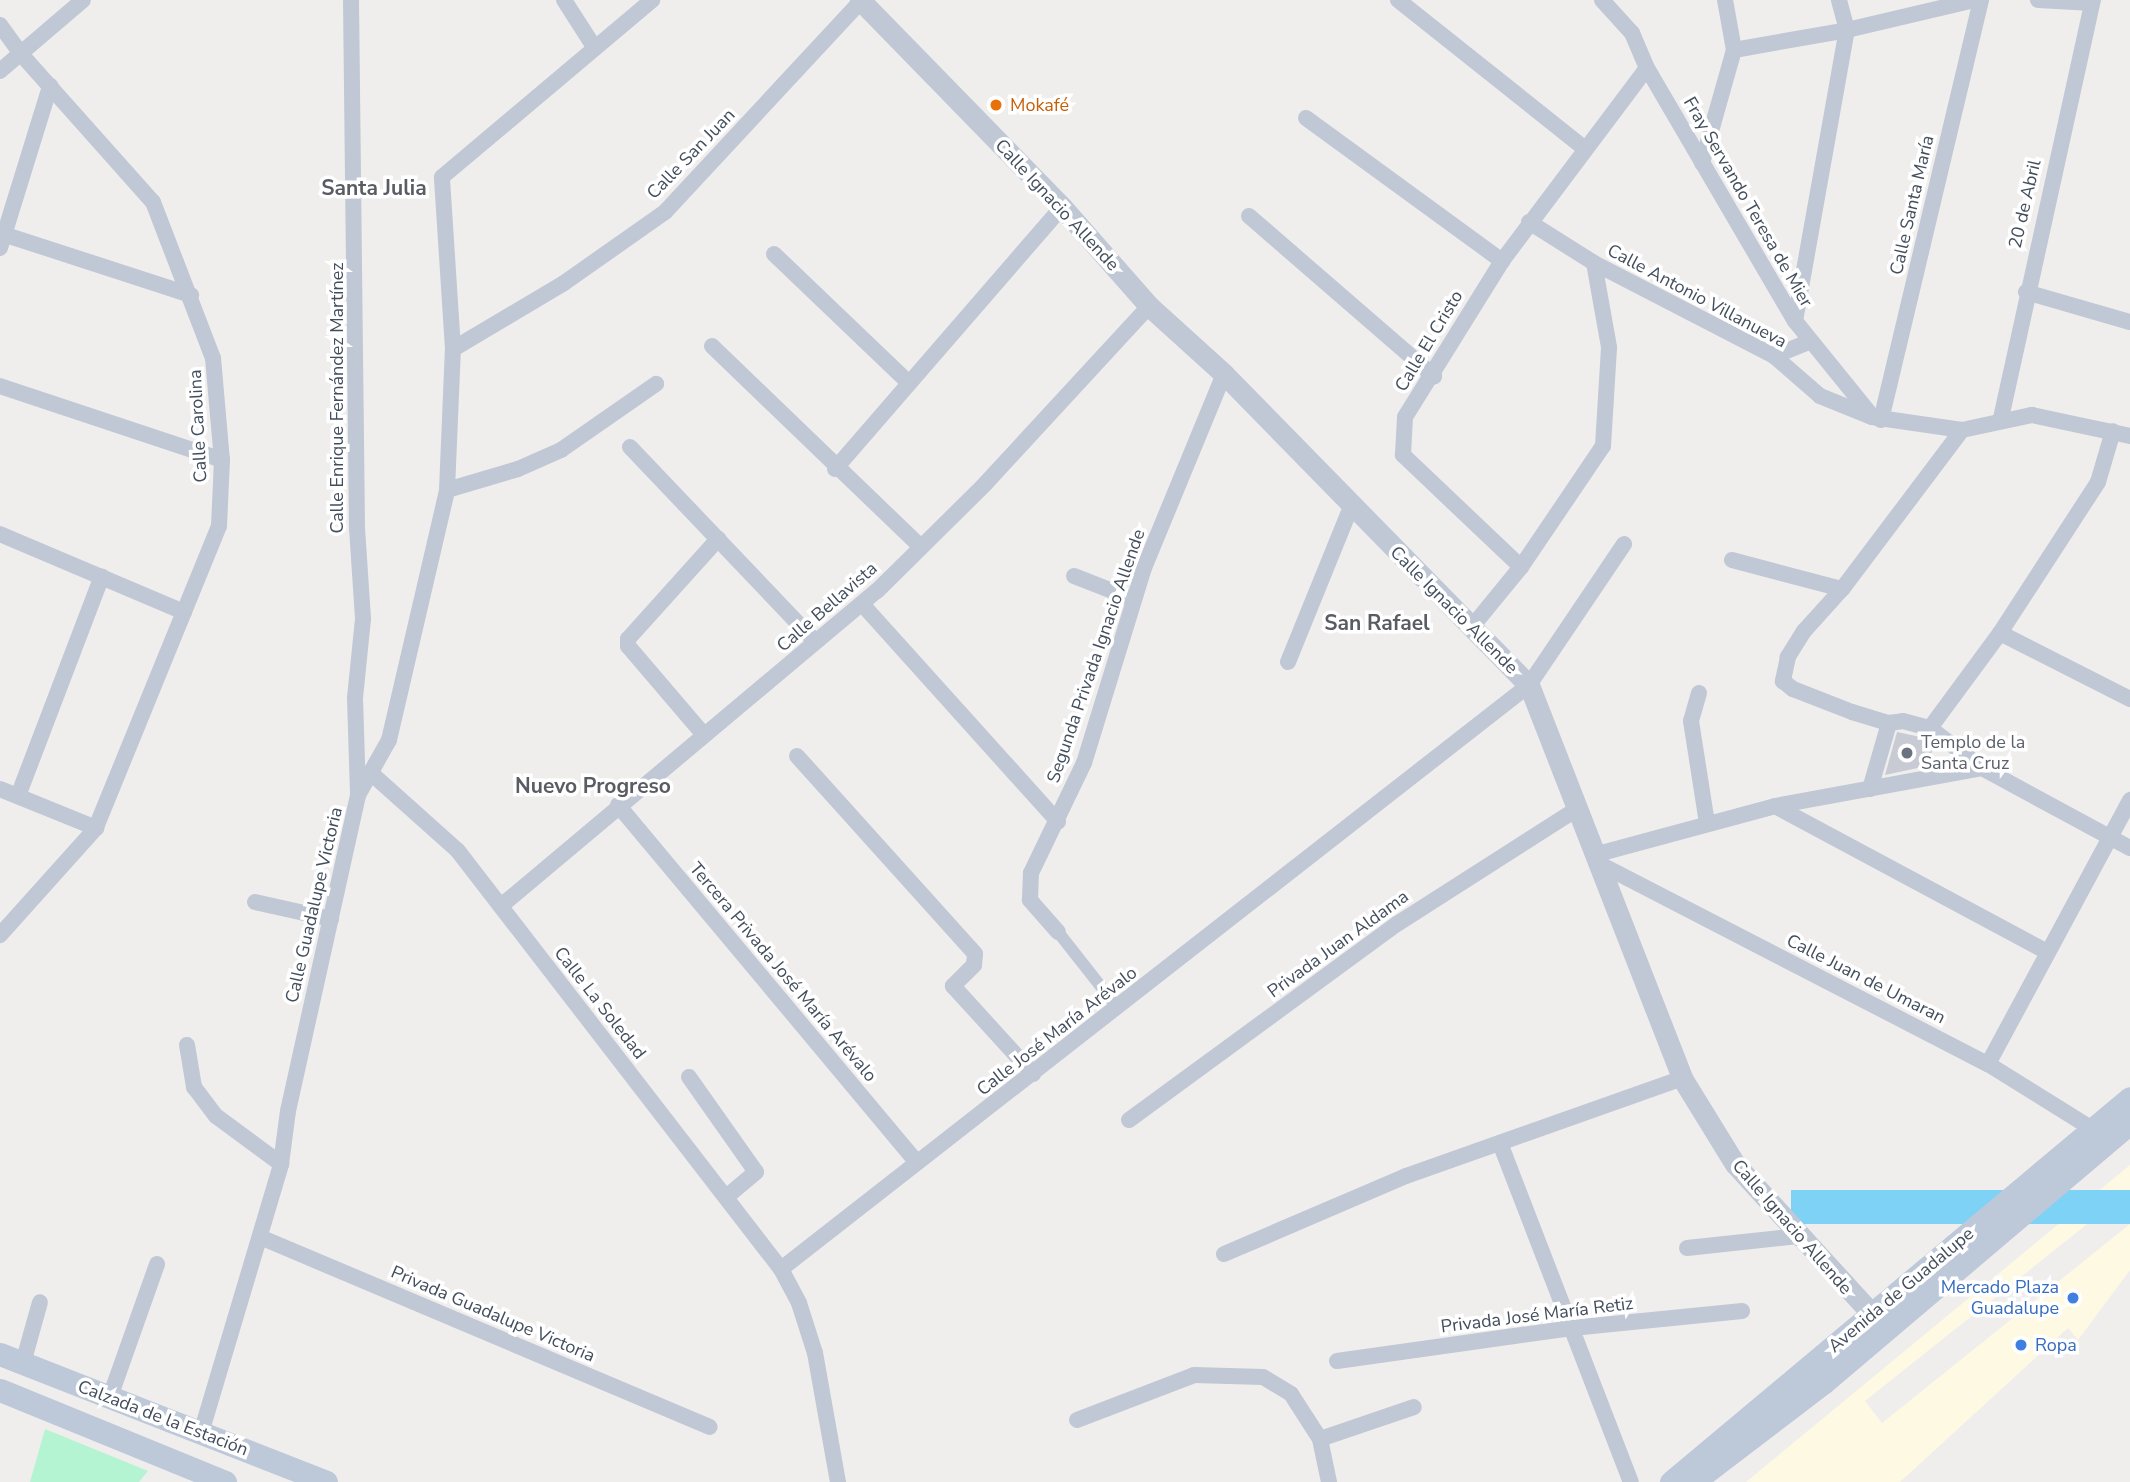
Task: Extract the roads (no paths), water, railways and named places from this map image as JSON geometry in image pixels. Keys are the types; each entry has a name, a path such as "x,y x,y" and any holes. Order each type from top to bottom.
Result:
{"main road":[{"name":"Avenida de Guadalupe","path":"1671,1482 1878,1321 2102,1135 2130,1098"},
{"name":"Avenida de Guadalupe","path":"2102,1135 2130,1124"},
{"name":"Avenida de Guadalupe","path":"1693,1482 1772,1425 1878,1321"},
{"name":"Calzada de la Estación","path":"0,1354 326,1482"},
{"name":"Calzada de la Estación","path":"0,1391 225,1482"}],"street":[{"path":"0,71 83,0"},
{"name":"Calle Enrique Fernández Martínez","path":"351,0 357,528 363,619 355,698 358,795"},
{"path":"564,0 594,47 652,0"},
{"path":"1398,0 1584,148"},
{"name":"Fray Servando Teresa de Mier","path":"1602,0 1632,33 1647,68 1795,321 1809,342 1877,418"},
{"path":"1702,163 1734,50 1725,0"},
{"path":"1795,321 1847,30 1839,0"},
{"path":"1734,50 1847,30 1975,0"},
{"name":"Calle Santa María","path":"1877,418 1981,0"},
{"path":"2038,0 2092,1"},
{"name":"Calle Ignacio Allende","path":"860,1 1062,206 1149,306 1224,374 1351,507 1529,685 1682,1078 1735,1164 1878,1321"},
{"name":"Calle San Juan","path":"453,349 564,283 665,212 860,1"},
{"name":"20 de Abril","path":"2001,418 2026,292 2092,1"},
{"name":"Calle Carolina","path":"0,24 21,54 153,202 213,358 222,460 219,526 96,828 0,935"},
{"name":"Calle Guadalupe Victoria","path":"201,1433 281,1164 288,1111 358,795 389,740 447,490 453,349 442,177 594,47"},
{"name":"Calle El Cristo","path":"1521,567 1403,454 1405,417 1434,376 1502,261 1584,148 1647,68"},
{"path":"50,86 2,238 191,295"},
{"path":"1306,118 1502,261"},
{"path":"835,469 1062,206"},
{"path":"1249,216 1434,376"},
{"name":"Calle Antonio Villanueva","path":"1530,222 1594,263 1774,356 1820,396 1877,418 1962,429 2001,418 2032,415 2130,436"},
{"path":"774,254 909,383"},
{"path":"1471,628 1521,567 1603,446 1609,347 1594,263"},
{"path":"2026,292 2130,322"},
{"name":"Calle Bellavista","path":"501,906 862,604 921,547 1149,306"},
{"path":"1774,356 1809,342"},
{"path":"712,346 835,469 921,547"},
{"name":"Segunda Privada Ignacio Allende","path":"1117,1007 1030,900 1028,887 1084,763 1133,599 1224,374"},
{"path":"447,490 518,469 561,450 656,384"},
{"path":"0,386 222,460"},
{"path":"1962,429 1842,589 1804,631 1788,657 1783,681 1793,690 1889,723 1903,721 1930,728 1982,768 2130,848"},
{"path":"1930,728 2000,633 2098,482 2113,431"},
{"path":"630,447 816,642"},
{"path":"1288,662 1351,507"},
{"path":"0,534 184,612"},
{"path":"704,735 628,646 628,639 718,539"},
{"name":"Calle José María Arévalo","path":"781,1269 1529,685 1624,544"},
{"path":"1732,559 1842,589"},
{"path":"18,796 103,576"},
{"path":"1074,576 1133,599"},
{"path":"862,604 1058,822"},
{"path":"2000,633 2130,699"},
{"path":"1699,693 1691,721 1707,823"},
{"path":"1870,789 1889,723"},
{"path":"797,756 975,954 974,965 953,986 1033,1074"},
{"path":"1596,859 1707,823 1775,806 1982,768"},
{"name":"Calle La Soledad","path":"372,774 458,851 781,1269"},
{"path":"0,789 96,828"},
{"path":"1988,1064 2130,800"},
{"name":"Tercera Privada José María Arévalo","path":"618,806 917,1163"},
{"path":"1775,806 2047,952"},
{"name":"Privada Juan Aldama","path":"1129,1120 1397,924 1577,809"},
{"name":"Calle Juan de Umaran","path":"1596,859 1988,1064 2102,1135"},
{"path":"255,902 331,919"},
{"path":"187,1045 194,1087 201,1097 216,1115 281,1164"},
{"path":"689,1077 755,1172 726,1197"},
{"path":"1224,1254 1406,1176 1682,1078"},
{"path":"1500,1143 1632,1482"},
{"path":"1687,1248 1800,1236"},
{"name":"Privada Guadalupe Victoria","path":"260,1237 710,1427"},
{"path":"110,1397 157,1264"},
{"path":"781,1269 799,1303 815,1353 838,1482"},
{"path":"23,1363 40,1302"},
{"name":"Privada José María Retiz","path":"1337,1361 1572,1328 1742,1311"},
{"path":"1077,1420 1194,1375 1236,1373 1263,1377 1291,1394 1320,1439 1329,1482"},
{"path":"1320,1439 1414,1407"}],"water":[{"path":"1791,1190 2130,1190 2130,1224 1791,1224"}],"place":[{"name":"Mokafé","path":"996,105"},
{"name":"Templo de la Santa Cruz","path":"1907,753"},
{"name":"Mercado Plaza Guadalupe","path":"2073,1298"},
{"name":"Ropa","path":"2021,1345"}],"district":[{"name":"Santa Julia","path":"374,188"},
{"name":"San Rafael","path":"1377,623"},
{"name":"Nuevo Progreso","path":"593,786"}]}
